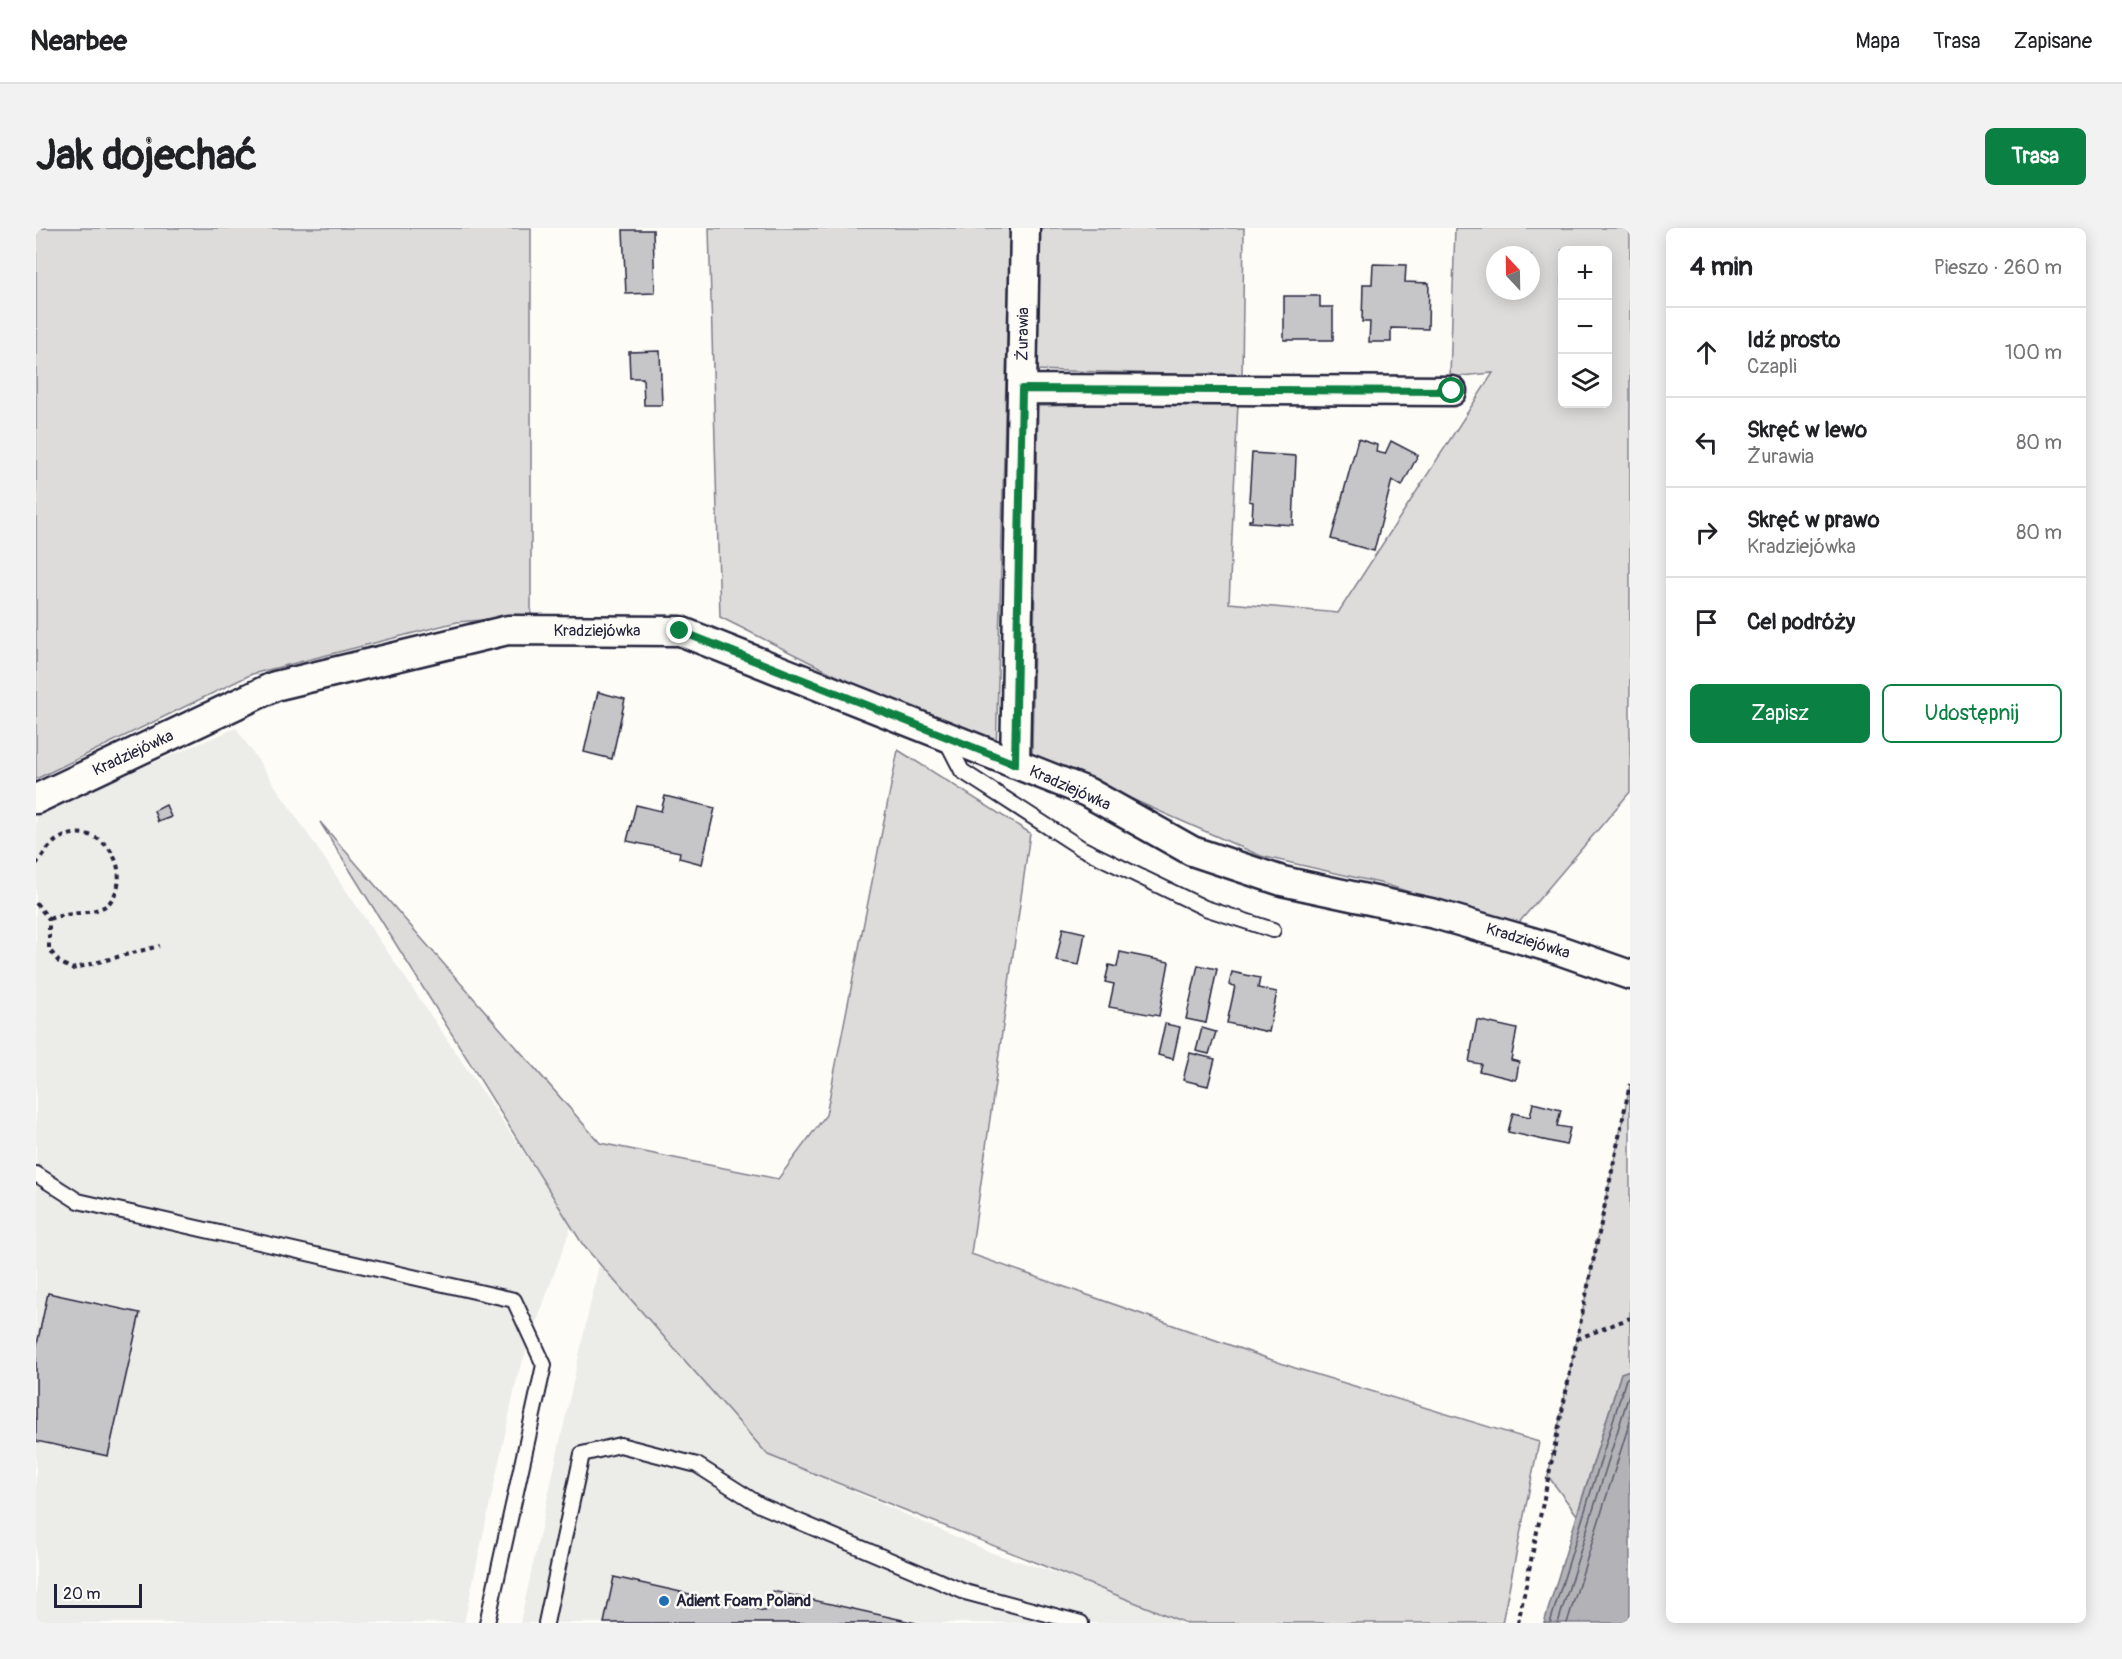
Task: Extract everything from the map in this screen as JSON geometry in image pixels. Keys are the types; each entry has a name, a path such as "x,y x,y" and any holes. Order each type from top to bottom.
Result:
{"street":[{"name":"Żurawia","path":"1015,764 1025,228"},
{"path":"1022,389 1452,391"},
{"name":"Kradziejówka","path":"36,799 275,686 508,630 680,631 1087,792 1192,851 1282,881 1435,914 1556,949 1630,975"}],"lane":[{"path":"944,736 962,771 1081,848 1205,908 1273,930"},
{"path":"36,1174 78,1201 514,1300 544,1365 487,1623"},
{"path":"546,1623 582,1454 620,1445 697,1465 760,1505 965,1592 1081,1623"}],"path":[{"path":"36,864 57,840 76,833 101,840 116,855 120,871 117,890 108,904 93,911 61,914 49,919"},
{"path":"36,903 49,919 49,949 59,963 72,969 159,945"},
{"path":"1518,1623 1630,1084"},
{"path":"1577,1339 1630,1317"}],"shaded area":[{"path":"36,228 531,228 531,616 457,622 252,674 36,779"},
{"path":"709,228 1010,228 996,756 720,617"},
{"path":"1037,228 1244,228 1242,376 1034,370"},
{"path":"1455,228 1630,228 1630,792 1516,926 1384,884 1261,856 1032,755 1038,406 1238,403 1229,603 1338,613 1493,373 1450,377"},
{"path":"236,728 572,1224 518,1374 464,1623 36,1623 36,815"},
{"path":"898,750 1030,833 971,1254 1295,1368 1539,1442 1502,1623 1186,1623 768,1455 583,1245 320,822 600,1143 778,1179 826,1115"},
{"path":"1630,1085 1630,1370 1621,1373 1577,1515 1548,1476"},
{"path":"599,1265 791,1464 995,1554 1217,1623 520,1623"}],"water":[{"path":"1630,1370 1630,1623 1544,1623 1621,1373"}],"building":[{"path":"623,230 653,230 655,293 626,294"},
{"path":"1373,264 1406,265 1405,282 1429,283 1428,329 1391,328 1391,342 1369,342 1370,322 1362,322 1363,284 1372,284"},
{"path":"1284,296 1320,296 1320,307 1333,307 1333,340 1284,340"},
{"path":"660,351 662,405 644,405 643,378 630,378 629,352"},
{"path":"1358,439 1377,445 1376,452 1385,454 1391,441 1418,455 1402,486 1392,480 1374,551 1331,539"},
{"path":"1252,453 1296,456 1293,525 1249,522 1252,520 1253,502 1249,501"},
{"path":"598,692 625,699 612,759 584,752"},
{"path":"665,796 715,808 702,864 679,858 680,852 627,841 636,805 661,811"},
{"path":"166,805 171,817 158,822 154,811"},
{"path":"1063,928 1085,933 1079,965 1056,961"},
{"path":"1120,952 1169,962 1159,1016 1109,1007 1114,984 1105,982 1109,965 1117,967"},
{"path":"1198,965 1217,969 1206,1023 1186,1019"},
{"path":"1232,972 1260,978 1258,988 1277,992 1269,1032 1227,1023 1235,986 1229,985"},
{"path":"1477,1020 1517,1029 1511,1060 1519,1062 1516,1080 1479,1071 1481,1064 1469,1062"},
{"path":"1165,1024 1180,1027 1173,1059 1158,1055"},
{"path":"1202,1028 1216,1032 1209,1054 1196,1051"},
{"path":"1190,1053 1215,1059 1208,1086 1183,1080"},
{"path":"1533,1103 1561,1110 1557,1126 1570,1128 1566,1145 1508,1132 1513,1113 1530,1117"},
{"path":"48,1293 140,1313 108,1456 36,1441 36,1349"},
{"name":"Adient Foam Poland","path":"614,1577 765,1611 773,1591 916,1623 604,1623"}],"place":[{"name":"Adient Foam Poland","path":"664,1601"}],"route":[{"path":"680,631 1015,764 1022,389 1452,391"}]}
